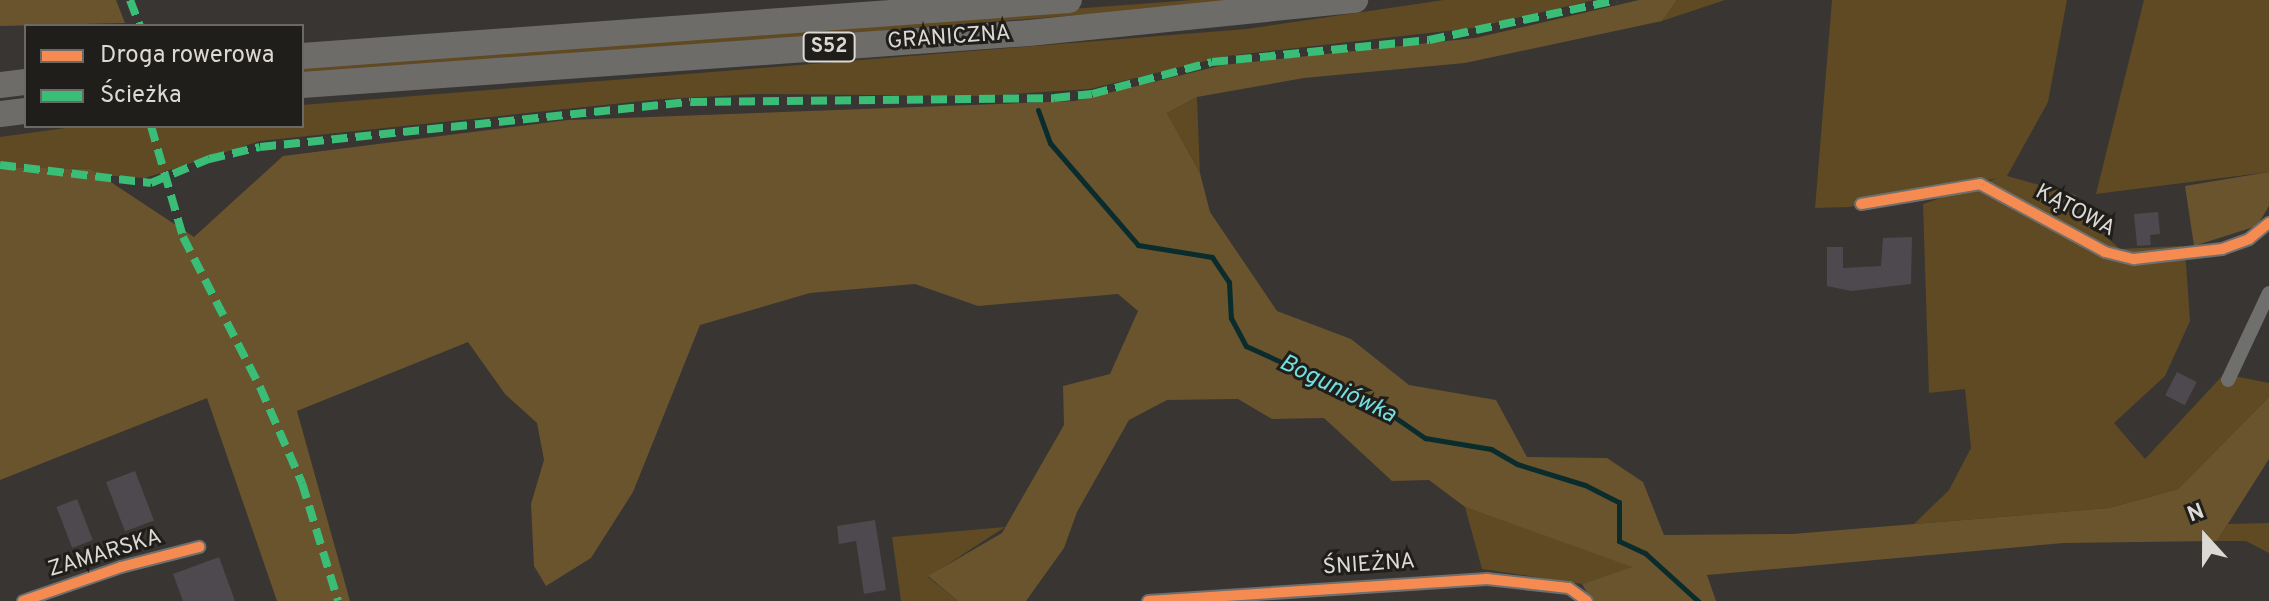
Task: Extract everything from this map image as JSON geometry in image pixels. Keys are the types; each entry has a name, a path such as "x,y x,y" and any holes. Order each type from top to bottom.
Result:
{"highway":[{"name":"GRANICZNA","path":"304,56 1069,0"},
{"name":"GRANICZNA","path":"304,85 1029,33 1355,0"},
{"path":"0,85 24,82"},
{"path":"0,114 24,111"}],"street":[{"name":"KĄTOWA","path":"1861,204 1980,184 2105,252 2134,259 2222,249 2249,239 2269,223"},
{"path":"2228,380 2269,293"},
{"name":"ZAMARSKA","path":"23,601 199,547"},
{"name":"ŚNIEŻNA","path":"1148,601 1487,579 1569,588 1587,601"}],"shaded area":[{"path":"0,0 116,0 125,23 24,24 0,26"},
{"path":"1193,0 1267,0 304,77 304,66"},
{"path":"1444,0 1594,0 1473,28 1226,56 1090,89 983,96 758,94 662,99 260,141 145,178 100,175 91,169 0,167 0,137 65,128 304,128 304,105 1246,29"},
{"path":"1639,0 1677,0 1662,21 1465,63 1304,78 1197,97 1167,113 1200,173 1210,212 1277,311 1351,339 1409,385 1496,400 1527,457 1607,458 1643,482 1664,535 1792,534 2109,508 2178,489 2269,397 2269,459 2217,541 2064,543 1707,575 1716,601 1592,601 1582,584 1632,567 1465,507 1429,480 1392,481 1324,418 1272,419 1238,399 1167,400 1129,420 1077,512 1064,548 1026,601 958,601 928,576 1002,533 1064,425 1063,386 1110,374 1138,311 1118,294 978,306 915,284 810,293 700,325 633,492 591,558 546,586 534,566 531,504 544,460 537,423 505,394 468,342 297,411 350,601 277,601 207,398 0,480 0,167 91,169 194,237 283,156 568,120 1075,101 1223,65 1475,38"},
{"path":"1677,0 1725,0 1662,21"},
{"path":"1832,0 2067,0 2048,102 2007,176 2076,195 2075,210 2120,249 2182,246 2186,263 2190,321 2165,376 2114,423 2145,459 2224,374 2269,383 2269,397 2178,489 2109,508 1914,524 1949,490 1971,448 1965,389 1929,393 1923,204 1998,178 1849,207 1815,208"},
{"path":"2144,0 2269,0 2269,172 2096,194"},
{"path":"1197,97 1200,173 1167,113"},
{"path":"2269,172 2269,206 2257,226 2194,246 2185,186"},
{"path":"1465,507 1633,567 1582,584 1482,569"},
{"path":"2269,523 2269,553 2246,541 2217,541 2228,524"},
{"path":"1005,527 928,577 958,601 901,601 892,537"}],"building":[{"path":"2158,212 2160,234 2150,235 2151,245 2137,246 2134,214"},
{"path":"1912,237 1911,284 1851,291 1827,286 1827,247 1843,247 1843,268 1881,266 1883,238"},
{"path":"2177,372 2197,382 2185,405 2165,395"},
{"path":"135,471 154,520 125,532 106,482"},
{"path":"77,499 93,540 72,548 56,507"},
{"path":"875,520 886,590 864,594 856,541 839,544 837,526"},
{"path":"219,557 235,601 183,601 173,574"}],"waterway":[{"name":"Boguniówka","path":"1038,110 1050,143 1138,245 1212,257 1229,282 1231,318 1246,346 1380,407 1425,438 1491,449 1517,464 1585,485 1619,502 1619,541 1645,553 1698,601"}],"marked path":[{"path":"130,0 139,24"},
{"path":"0,165 151,183 209,159 260,147 691,102 1054,98 1092,94 1212,62 1429,40 1617,0"},
{"path":"152,128 183,237 260,387 302,483 338,601"}],"cycle path":[{"path":"1861,204 1980,184 2105,252 2134,259 2222,249 2249,239 2269,223"},
{"path":"23,601 121,567 199,547"},
{"path":"1148,601 1487,579 1569,588 1587,601"}]}
